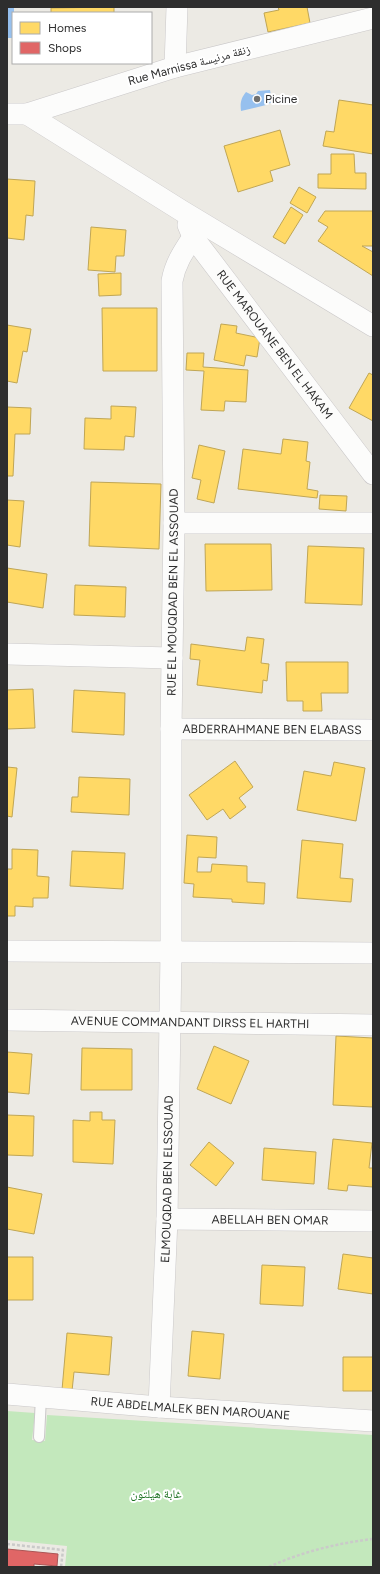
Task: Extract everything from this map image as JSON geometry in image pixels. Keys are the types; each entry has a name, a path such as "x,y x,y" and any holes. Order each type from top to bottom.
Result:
{"street":[{"path":"175,67 177,7"},
{"name":"Rue Marnissa زنقة مرنيسة","path":"17,114 175,67 373,18"},
{"path":"17,114 373,326"},
{"name":"RUE MAROUANE BEN EL HAKAM","path":"182,211 192,237 373,474"},
{"name":"RUE EL MOUQDAD BEN EL ASSOUAD","path":"171,952 174,523 172,281 174,269 192,237"},
{"path":"174,523 373,523"},
{"path":"7,654 172,658"},
{"name":"ABDERRAHMANE BEN ELABASS","path":"172,729 373,730"},
{"path":"7,951 373,953"},
{"name":"ELMOUQDAD BEN ELSSOUAD","path":"159,1407 167,1219 171,952"},
{"name":"AVENUE COMMANDANT DIRSS EL HARTHI","path":"7,1020 373,1025"},
{"name":"ABELLAH BEN OMAR","path":"167,1219 373,1221"},
{"name":"RUE ABDELMALEK BEN MAROUANE","path":"7,1394 159,1407 373,1421"}],"lane":[{"path":"40,1437 41,1397"}],"path":[{"path":"269,1567 302,1554 348,1542 373,1539"},
{"path":"7,1544 63,1550 62,1567"}],"green space":[{"name":"غابة هيلتون","path":"7,1411 35,1413 32,1440 45,1441 47,1415 373,1435 373,1567 65,1567 67,1546 7,1540"}],"water":[{"path":"7,7 14,7 14,12 12,12 12,38 7,38"},
{"name":"Picine","path":"270,90 272,102 266,105 241,111 241,101 246,92 252,95 256,94 258,91"}],"building: Homes":[{"path":"114,7 114,12 51,12 51,8"},
{"path":"278,7 307,7 310,23 268,32 264,13 279,10"},
{"path":"339,100 373,105 373,154 323,146 326,131 334,132"},
{"path":"280,130 290,165 270,171 273,181 238,192 224,146"},
{"path":"331,154 354,154 355,173 366,173 366,189 318,188 318,174 331,174"},
{"path":"7,179 35,181 33,216 26,215 24,240 7,238"},
{"path":"299,187 316,197 307,213 290,203"},
{"path":"291,207 303,215 285,244 273,237"},
{"path":"325,211 373,211 373,246 362,246 373,252 373,276 318,241 328,227 318,221"},
{"path":"91,227 126,230 124,256 116,256 115,272 88,270"},
{"path":"121,273 121,295 99,296 98,274"},
{"path":"102,308 157,308 157,371 103,371"},
{"path":"221,324 237,326 236,333 260,338 257,357 246,355 244,366 214,360"},
{"path":"7,325 31,329 27,352 23,351 17,383 7,381"},
{"path":"187,353 204,353 203,367 248,370 246,402 225,401 224,411 201,410 204,371 186,370"},
{"path":"369,373 373,375 373,421 349,408"},
{"path":"111,406 136,407 134,437 125,436 124,450 84,449 85,418 111,419"},
{"path":"7,407 31,408 30,434 15,434 13,476 7,476"},
{"path":"283,439 308,442 306,461 310,462 307,489 318,491 317,498 238,489 243,449 281,454"},
{"path":"199,445 225,451 214,503 197,499 201,480 192,478"},
{"path":"91,482 161,484 159,549 89,546"},
{"path":"320,495 347,496 346,511 319,509"},
{"path":"7,500 24,501 20,547 7,545"},
{"path":"205,544 271,544 272,590 206,591"},
{"path":"308,546 364,548 362,605 305,603"},
{"path":"7,568 47,574 43,608 7,602"},
{"path":"75,585 126,587 125,617 74,615"},
{"path":"247,637 264,639 261,663 269,664 267,681 263,680 262,693 197,685 200,660 190,659 191,644 245,651"},
{"path":"286,662 348,662 348,693 321,693 322,711 303,711 303,701 287,701"},
{"path":"33,689 35,728 7,729 7,690"},
{"path":"74,690 125,693 124,735 72,732"},
{"path":"235,761 253,787 239,798 246,807 230,819 223,809 207,820 189,795"},
{"path":"334,762 365,768 356,821 297,810 304,771 331,776"},
{"path":"7,767 17,768 12,817 7,816"},
{"path":"79,777 130,779 129,815 71,812 72,797 78,797"},
{"path":"187,835 217,837 216,858 198,857 197,872 211,872 212,864 247,866 247,882 265,883 264,904 232,902 232,899 193,897 194,884 184,883"},
{"path":"302,840 343,844 340,878 353,879 351,902 297,898"},
{"path":"12,849 38,850 37,876 49,877 48,898 33,898 33,907 15,906 15,916 7,916 7,869 12,869"},
{"path":"72,851 125,853 123,889 70,886"},
{"path":"336,1036 373,1038 373,1107 333,1105"},
{"path":"214,1046 249,1061 231,1104 197,1089"},
{"path":"82,1048 132,1049 132,1090 81,1090"},
{"path":"7,1052 32,1054 29,1094 7,1092"},
{"path":"90,1112 102,1112 102,1120 115,1120 113,1164 73,1162 73,1120 90,1121"},
{"path":"7,1115 34,1116 33,1156 7,1155"},
{"path":"333,1139 372,1143 369,1168 373,1168 373,1187 348,1185 347,1191 328,1189"},
{"path":"209,1142 234,1163 216,1186 190,1165"},
{"path":"264,1148 316,1152 314,1184 262,1180"},
{"path":"7,1187 42,1194 34,1234 7,1229"},
{"path":"343,1254 373,1258 373,1294 338,1289"},
{"path":"7,1257 33,1257 33,1300 7,1300"},
{"path":"262,1265 305,1267 303,1306 260,1304"},
{"path":"192,1331 224,1334 220,1379 188,1376"},
{"path":"67,1333 112,1337 109,1375 74,1372 72,1391 62,1390"},
{"path":"343,1357 373,1357 373,1391 343,1391"}],"building: Shops":[{"path":"7,1549 58,1554 57,1566 34,1564 34,1567 7,1567"}],"place":[{"name":"Picine","path":"257,99"}]}
